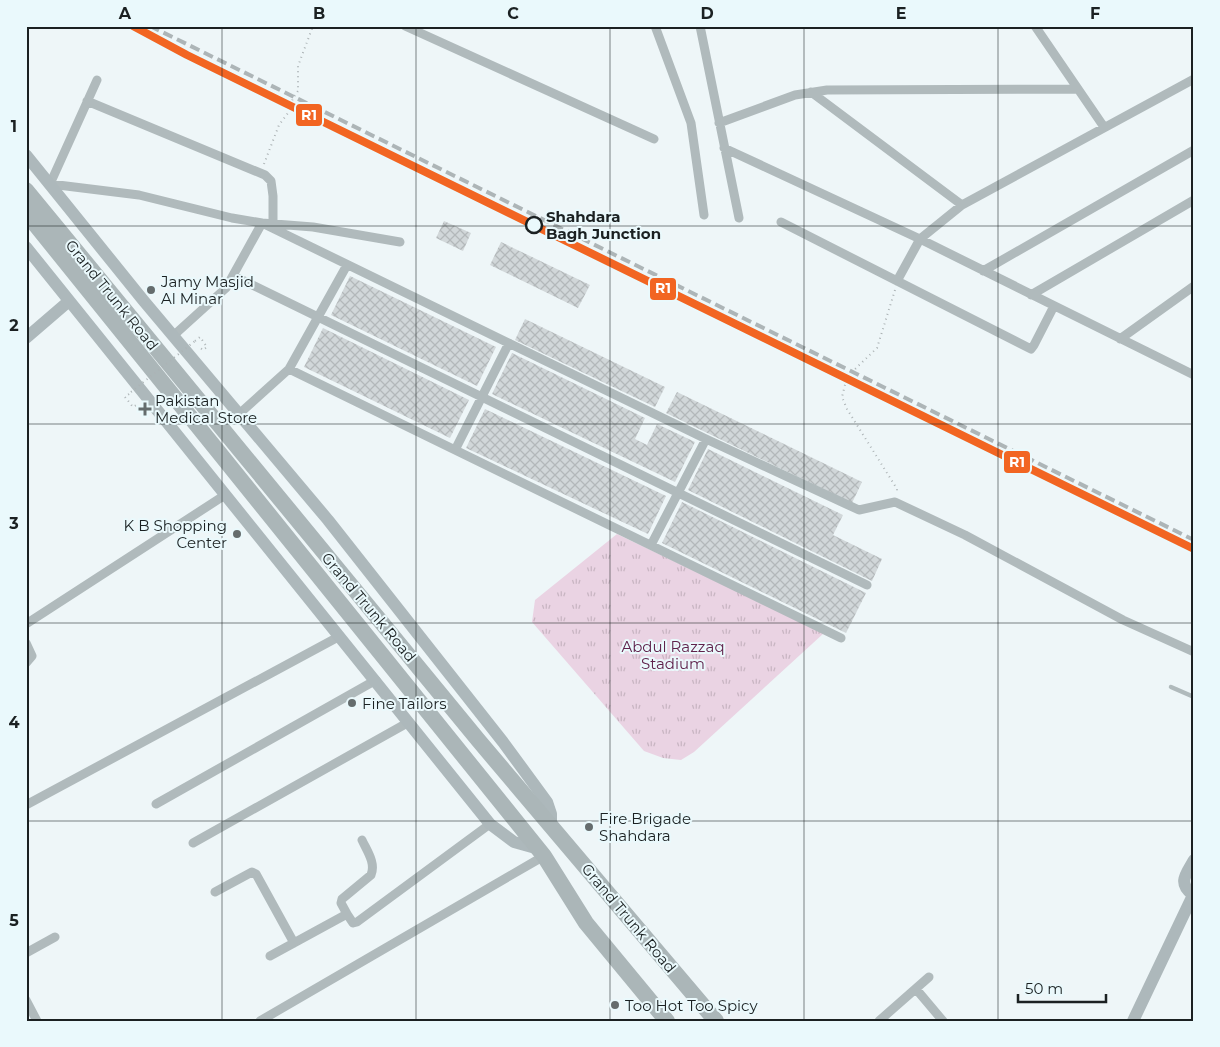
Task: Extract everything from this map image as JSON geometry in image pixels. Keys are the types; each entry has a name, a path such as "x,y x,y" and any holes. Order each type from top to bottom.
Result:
{"highway":[{"name":"Grand Trunk Road","path":"26,190 473,733 716,1021"},
{"name":"Grand Trunk Road","path":"26,213 542,852 586,923 667,1021"}],"street":[{"path":"405,26 654,139"},
{"path":"655,26 691,123 704,215"},
{"path":"700,26 738,218"},
{"path":"1035,26 1104,127"},
{"path":"50,184 97,80"},
{"path":"897,281 920,239 962,205 1194,80"},
{"path":"719,122 795,95 828,90 1078,89"},
{"path":"811,92 962,205"},
{"path":"88,101 260,173 272,181 274,196 273,226"},
{"path":"724,148 920,239 1120,339 1192,372"},
{"path":"983,271 1194,150"},
{"path":"26,155 173,336 328,520 503,742 547,802 551,814 551,825"},
{"path":"50,184 139,195 273,226 348,265 706,439 859,510 895,502 965,535 1123,620 1194,652"},
{"path":"1031,295 1194,200"},
{"path":"781,222 1031,349 1054,306"},
{"path":"173,336 217,297 234,276 262,223"},
{"path":"273,226 313,227 400,242"},
{"path":"26,247 490,824 514,842 542,852"},
{"path":"239,414 289,369 348,265"},
{"path":"234,276 867,585"},
{"path":"1120,339 1194,286"},
{"path":"26,338 70,301"},
{"path":"455,450 509,343"},
{"path":"289,369 841,638"},
{"path":"651,545 706,439"},
{"path":"26,624 225,495"},
{"path":"26,805 340,636"},
{"path":"26,643 32,656 26,663"},
{"path":"156,804 376,680"},
{"path":"193,843 408,722"},
{"path":"362,840 372,861 373,870 371,875 342,899 341,903 353,923 357,922 490,824"},
{"path":"260,1021 542,852"},
{"path":"1133,1021 1193,894 1186,890 1184,881 1194,860"},
{"path":"215,892 252,872 256,874 294,943"},
{"path":"270,956 347,914"},
{"path":"26,953 55,937"},
{"path":"879,1021 929,977"},
{"path":"916,989 942,1021"},
{"path":"26,1000 37,1021"}],"lane":[{"path":"1171,687 1194,698"}],"path":[{"path":"260,173 279,125 288,113 293,98 298,91 298,66 313,26"},
{"path":"895,502 897,489 847,409 842,397 845,385 852,372 878,348 897,281"},
{"path":"135,400 138,404 133,407 125,397 200,338 207,346 203,350 200,346"}],"green space":[{"name":"Abdul Razzaq Stadium","path":"617,534 824,633 694,752 681,760 663,758 644,751 532,622 535,600"}],"building":[{"path":"444,221 471,233 463,251 436,238"},
{"path":"501,242 590,285 578,308 490,265"},
{"path":"350,276 496,347 477,386 331,315"},
{"path":"525,319 665,387 655,407 515,340"},
{"path":"323,328 469,400 450,438 304,367"},
{"path":"512,353 645,418 635,439 647,445 657,424 695,442 675,482 492,394"},
{"path":"677,392 862,482 852,503 666,413"},
{"path":"485,409 666,496 648,534 466,448"},
{"path":"708,449 843,515 833,535 882,559 872,581 688,490"},
{"path":"682,502 866,593 846,633 662,543"}],"railway":[{"path":"150,26 1194,540"}],"transit line":[{"name":"R1","path":"133,26 187,55 1194,549"}],"place":[{"name":"Shahdara Bagh Junction","path":"534,225"},
{"name":"Jamy Masjid Al Minar","path":"151,290"},
{"name":"Pakistan Medical Store","path":"145,409"},
{"name":"K B Shopping Center","path":"237,534"},
{"name":"Fine Tailors","path":"352,703"},
{"name":"Fire Brigade Shahdara","path":"589,827"},
{"name":"Too Hot Too Spicy","path":"615,1005"}]}
